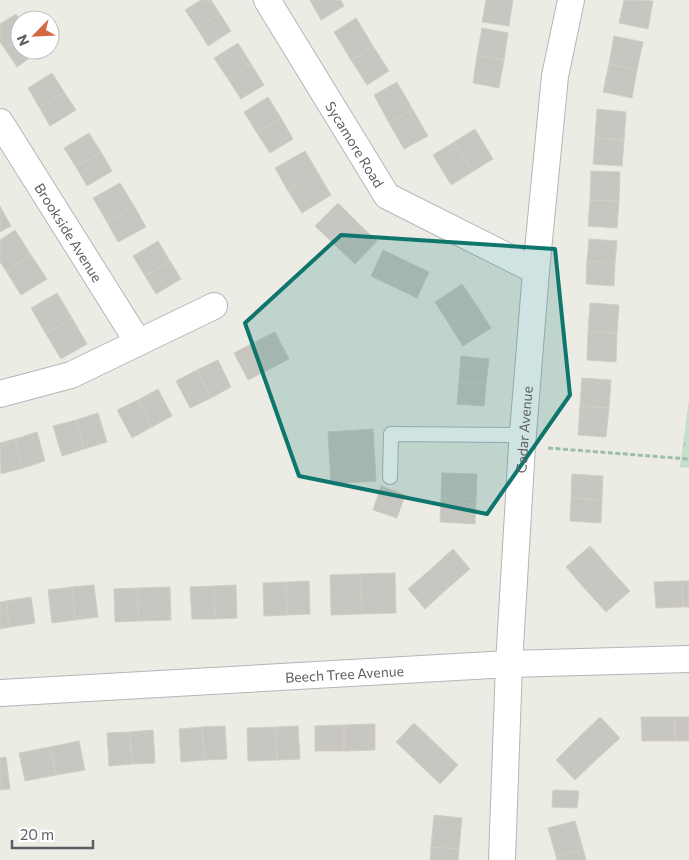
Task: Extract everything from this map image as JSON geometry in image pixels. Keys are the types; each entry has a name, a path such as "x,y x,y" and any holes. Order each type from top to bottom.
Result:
{"street":[{"name":"Sycamore Road","path":"267,0 387,196 536,271"},
{"name":"Cedar Avenue","path":"502,860 508,664 536,271 555,76 571,0"},
{"name":"Brookside Avenue","path":"0,122 138,342"},
{"path":"0,394 71,375 214,306"},
{"name":"Beech Tree Avenue","path":"0,693 508,664 689,659"}],"lane":[{"path":"390,477 391,434 523,441"}],"path":[{"path":"523,441 689,459"}],"highlighted area":[{"path":"341,235 555,249 570,395 487,514 299,476 245,323"}],"green space":[{"path":"689,399 689,468 680,467"}],"building":[{"path":"201,0 211,0 220,14 197,28 185,10"},
{"path":"310,0 341,0 344,6 321,20"},
{"path":"486,0 513,0 509,26 482,22"},
{"path":"624,0 653,1 648,29 619,23"},
{"path":"220,14 231,31 208,46 197,28"},
{"path":"10,18 10,45 5,49 0,42 0,24"},
{"path":"356,18 373,46 351,60 334,32"},
{"path":"482,28 508,33 504,60 477,55"},
{"path":"614,36 643,42 637,70 609,64"},
{"path":"238,43 251,64 228,79 214,58"},
{"path":"10,45 10,56 5,49"},
{"path":"373,46 389,71 367,85 351,60"},
{"path":"477,55 504,60 499,88 473,83"},
{"path":"12,60 27,60 17,67"},
{"path":"251,64 264,85 241,99 228,79"},
{"path":"609,64 637,70 632,98 603,92"},
{"path":"52,73 64,92 39,107 28,88"},
{"path":"397,82 413,110 389,123 374,95"},
{"path":"64,92 76,110 50,126 39,107"},
{"path":"268,97 281,118 257,133 244,112"},
{"path":"597,109 626,112 624,140 595,138"},
{"path":"413,110 428,136 404,149 389,123"},
{"path":"281,118 293,139 270,153 257,133"},
{"path":"475,129 493,159 472,172 454,142"},
{"path":"89,133 101,152 76,167 64,148"},
{"path":"595,138 624,140 622,166 593,164"},
{"path":"454,142 472,172 451,185 433,155"},
{"path":"305,151 318,173 288,191 275,168"},
{"path":"101,152 112,171 87,186 76,167"},
{"path":"591,171 620,172 619,201 590,200"},
{"path":"318,173 331,195 302,213 288,191"},
{"path":"120,183 134,206 107,222 93,198"},
{"path":"590,200 619,201 617,228 588,226"},
{"path":"338,203 359,224 337,247 315,226"},
{"path":"0,206 11,226 0,232"},
{"path":"134,206 146,227 118,242 107,222"},
{"path":"359,224 377,241 355,264 337,247"},
{"path":"15,230 31,255 6,271 0,262 0,240"},
{"path":"589,239 617,241 615,263 587,261"},
{"path":"158,241 170,261 145,276 133,256"},
{"path":"383,250 406,261 394,287 371,276"},
{"path":"31,255 47,279 21,295 6,271"},
{"path":"170,261 181,279 156,294 145,276"},
{"path":"406,261 429,272 417,298 394,287"},
{"path":"587,261 615,263 614,286 586,284"},
{"path":"462,284 477,306 449,324 435,302"},
{"path":"57,293 72,318 46,334 31,308"},
{"path":"590,303 619,305 617,333 588,332"},
{"path":"477,306 491,328 463,346 449,324"},
{"path":"72,318 87,344 61,359 46,334"},
{"path":"275,332 289,359 268,370 255,342"},
{"path":"588,332 617,333 616,362 587,360"},
{"path":"255,342 268,370 248,380 234,353"},
{"path":"461,356 489,359 486,384 459,382"},
{"path":"218,360 231,387 211,398 197,370"},
{"path":"197,370 211,398 190,408 176,381"},
{"path":"582,378 611,380 609,408 580,406"},
{"path":"459,382 486,384 484,406 457,404"},
{"path":"158,389 172,416 152,427 138,400"},
{"path":"138,400 152,427 132,438 117,410"},
{"path":"580,406 609,408 606,437 578,435"},
{"path":"98,413 107,442 84,449 76,420"},
{"path":"76,420 84,449 62,456 53,426"},
{"path":"373,429 376,481 331,484 328,432"},
{"path":"37,432 45,461 23,468 15,439"},
{"path":"15,439 23,468 1,474 0,443"},
{"path":"442,473 477,474 476,499 441,498"},
{"path":"572,474 603,476 602,500 571,498"},
{"path":"381,486 405,495 397,518 373,510"},
{"path":"441,498 476,499 475,524 440,522"},
{"path":"571,498 602,500 601,523 570,521"},
{"path":"590,546 610,569 586,590 566,567"},
{"path":"453,549 470,569 448,588 431,569"},
{"path":"431,569 448,588 425,609 408,589"},
{"path":"610,569 630,591 606,612 586,590"},
{"path":"395,573 396,613 362,614 360,574"},
{"path":"360,574 362,614 331,615 330,575"},
{"path":"309,581 310,614 287,615 286,582"},
{"path":"682,581 689,581 689,607 683,607"},
{"path":"682,581 683,607 656,608 654,582"},
{"path":"286,582 287,615 264,616 263,583"},
{"path":"94,585 98,617 75,620 72,587"},
{"path":"236,585 237,618 215,619 214,586"},
{"path":"214,586 215,619 192,619 190,587"},
{"path":"72,587 75,620 52,623 48,590"},
{"path":"170,587 171,620 139,621 137,588"},
{"path":"137,588 139,621 115,622 114,589"},
{"path":"31,597 35,623 10,627 6,601"},
{"path":"6,601 10,627 0,629 0,602"},
{"path":"600,717 620,738 597,759 577,739"},
{"path":"641,717 675,717 675,741 642,741"},
{"path":"675,717 689,717 689,741 675,741"},
{"path":"414,723 435,743 417,762 396,742"},
{"path":"375,724 375,750 344,751 344,725"},
{"path":"344,725 344,751 315,751 315,726"},
{"path":"225,726 227,759 204,760 202,727"},
{"path":"298,726 300,759 277,760 276,727"},
{"path":"202,727 204,760 181,762 179,729"},
{"path":"276,727 277,760 248,761 247,728"},
{"path":"153,730 155,763 132,764 130,732"},
{"path":"130,732 132,764 109,766 107,733"},
{"path":"577,739 597,759 575,780 556,760"},
{"path":"79,741 85,770 56,775 50,747"},
{"path":"435,743 458,765 440,784 417,762"},
{"path":"50,747 56,775 25,781 19,753"},
{"path":"6,757 10,789 0,790 0,758"},
{"path":"553,790 579,791 577,808 552,807"},
{"path":"434,815 462,818 459,849 431,847"},
{"path":"575,821 583,849 556,856 548,828"},
{"path":"431,847 459,849 458,860 430,860"},
{"path":"583,849 586,860 557,860 556,856"}]}
